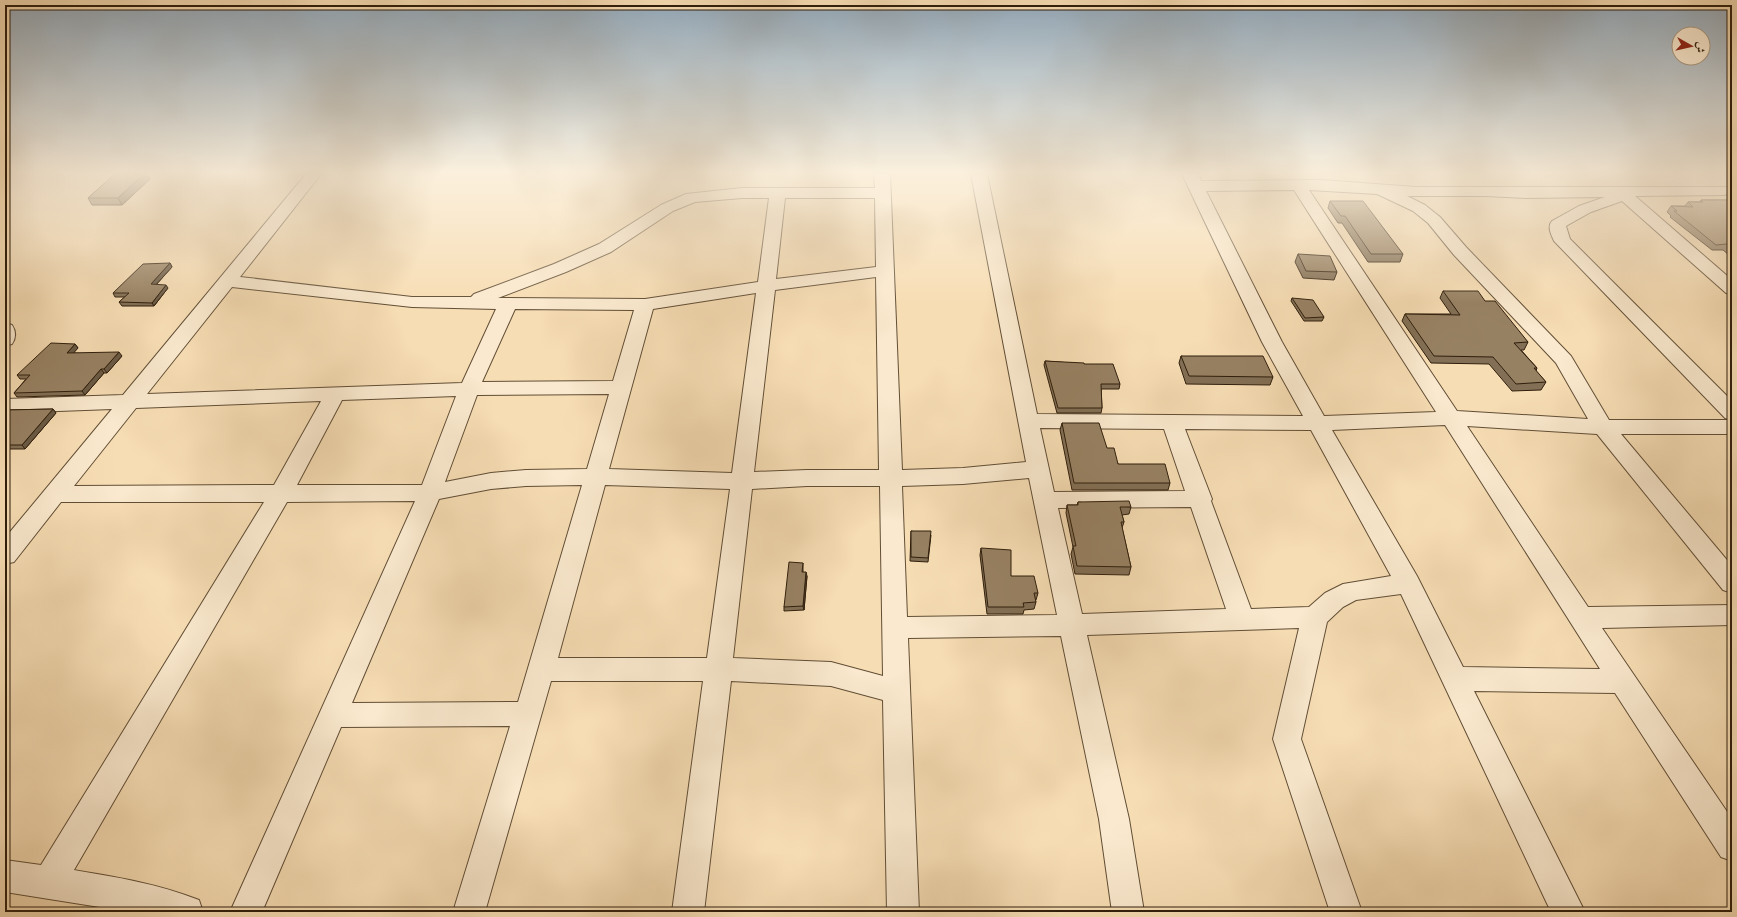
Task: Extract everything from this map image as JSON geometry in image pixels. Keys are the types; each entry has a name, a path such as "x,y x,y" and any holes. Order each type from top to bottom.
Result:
{"street":[{"path":"5,555 280,217"},
{"path":"470,302 560,268 605,248 654,217"},
{"path":"688,912 768,286 775,217"},
{"path":"883,217 896,692 904,912"},
{"path":"987,217 1038,469 1114,819 1128,912"},
{"path":"1211,217 1272,342 1408,583 1560,899 1569,912"},
{"path":"1319,217 1452,418 1621,681 1732,846"},
{"path":"1430,217 1460,251 1564,360 1603,427 1732,583"},
{"path":"1571,217 1558,224 1558,230 1562,241 1732,413"},
{"path":"1655,217 1732,289"},
{"path":"229,281 412,302 645,305 768,286 885,271"},
{"path":"246,912 430,493 469,389 508,303"},
{"path":"469,912 541,670 645,305"},
{"path":"5,329 5,340"},
{"path":"5,406 469,389 621,387"},
{"path":"49,882 281,493 335,394"},
{"path":"1028,421 1319,423 1452,418 1603,427 1732,427"},
{"path":"1172,422 1201,499 1242,619"},
{"path":"56,494 430,493 491,481 526,478 596,477 743,481 822,477 890,478 974,475 1038,469"},
{"path":"1045,500 1201,499"},
{"path":"1346,912 1287,739 1315,617 1334,600 1352,591 1408,583"},
{"path":"1580,618 1732,615"},
{"path":"895,628 1072,625 1315,617"},
{"path":"541,670 719,669 831,674 896,692"},
{"path":"1453,679 1621,681"},
{"path":"333,715 528,714"},
{"path":"5,876 124,894 187,912"}],"building":[{"path":"1346,217 1375,217 1403,254 1371,254"},
{"path":"1681,217 1732,217 1732,249 1727,244 1716,245"},
{"path":"1298,254 1330,256 1337,272 1306,271"},
{"path":"170,263 151,284 166,285 152,303 119,302 129,293 113,293 143,264"},
{"path":"1443,291 1478,291 1485,301 1495,301 1528,342 1514,343 1537,368 1534,368 1546,382 1516,384 1493,357 1434,356 1405,314 1460,315"},
{"path":"1292,298 1313,300 1324,317 1305,318"},
{"path":"51,343 75,344 67,353 119,352 104,369 101,369 82,391 14,393 30,375 17,375"},
{"path":"1181,356 1263,356 1273,377 1189,376"},
{"path":"1045,361 1084,364 1113,364 1120,384 1101,384 1102,408 1058,408"},
{"path":"53,409 22,445 5,445 5,410"},
{"path":"1062,423 1099,423 1107,448 1114,448 1118,464 1165,464 1170,483 1074,483"},
{"path":"1129,501 1131,507 1120,507 1124,522 1121,522 1131,567 1077,566 1073,546 1076,546 1067,505 1078,505 1078,502"},
{"path":"911,531 931,531 928,558 911,557"},
{"path":"981,548 1011,550 1011,576 1034,576 1038,593 1034,593 1036,602 1023,603 1024,607 988,607"},
{"path":"789,562 803,563 802,572 806,572 803,606 784,607"}]}
